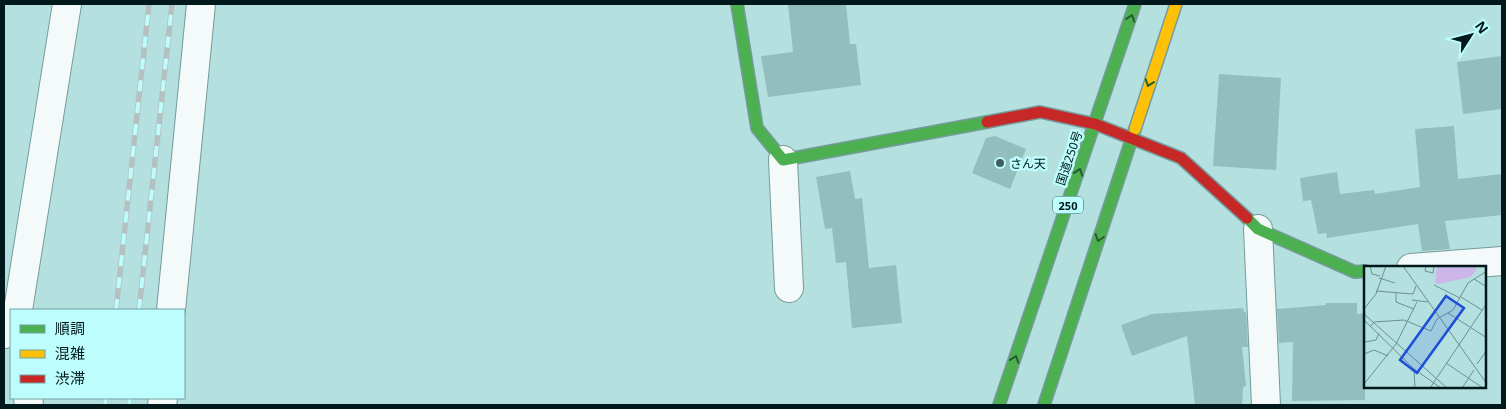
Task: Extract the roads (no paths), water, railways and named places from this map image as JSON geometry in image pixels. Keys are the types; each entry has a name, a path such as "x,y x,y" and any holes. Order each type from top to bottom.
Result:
{"main road":[{"path":"737,4 757,128 783,160 1040,112 1095,124 1130,140 1181,158 1258,229 1355,272 1364,271"},
{"name":"国道250号","path":"999,405 1136,4"},
{"path":"1044,405 1176,4"}],"street":[{"path":"18,309 68,4"},
{"path":"171,309 201,4"},
{"path":"783,160 789,288"},
{"path":"1258,229 1266,405"},
{"path":"1437,266 1502,261"}],"railway":[{"path":"116,309 149,4"},
{"path":"139,309 172,4"},
{"path":"105,405 106,399"},
{"path":"129,405 130,399"}],"place":[{"name":"さん天","path":"1000,163"}]}
